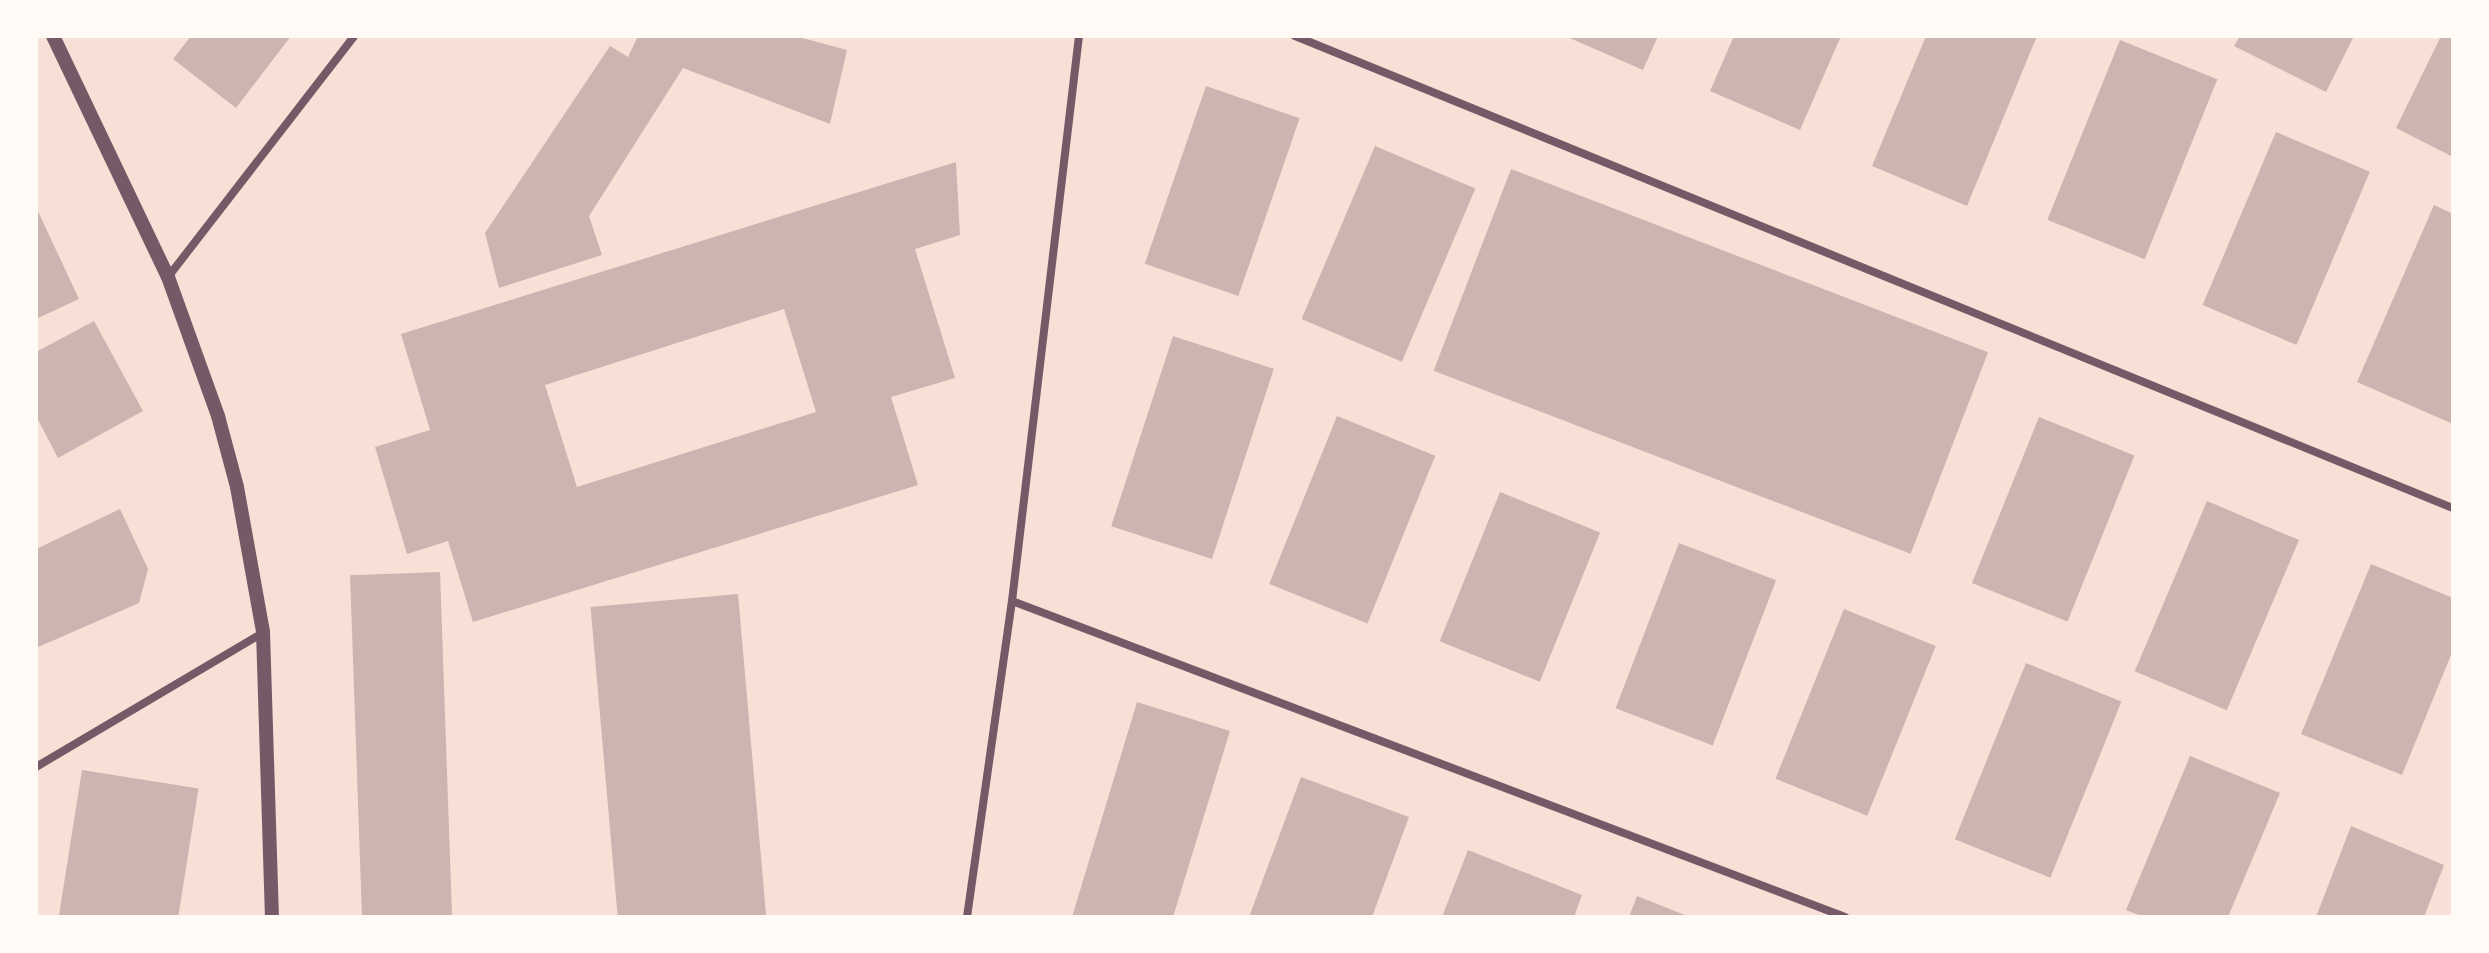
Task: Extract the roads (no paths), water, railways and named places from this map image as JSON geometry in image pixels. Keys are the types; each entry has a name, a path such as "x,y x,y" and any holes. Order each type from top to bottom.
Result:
{"street":[{"path":"53,36 168,277 218,416 237,487 263,632 272,917"},
{"path":"168,277 354,36"},
{"path":"967,917 1012,601 1079,36"},
{"path":"1295,36 2453,508"},
{"path":"1012,601 1845,917"},
{"path":"36,767 263,632"}]}
